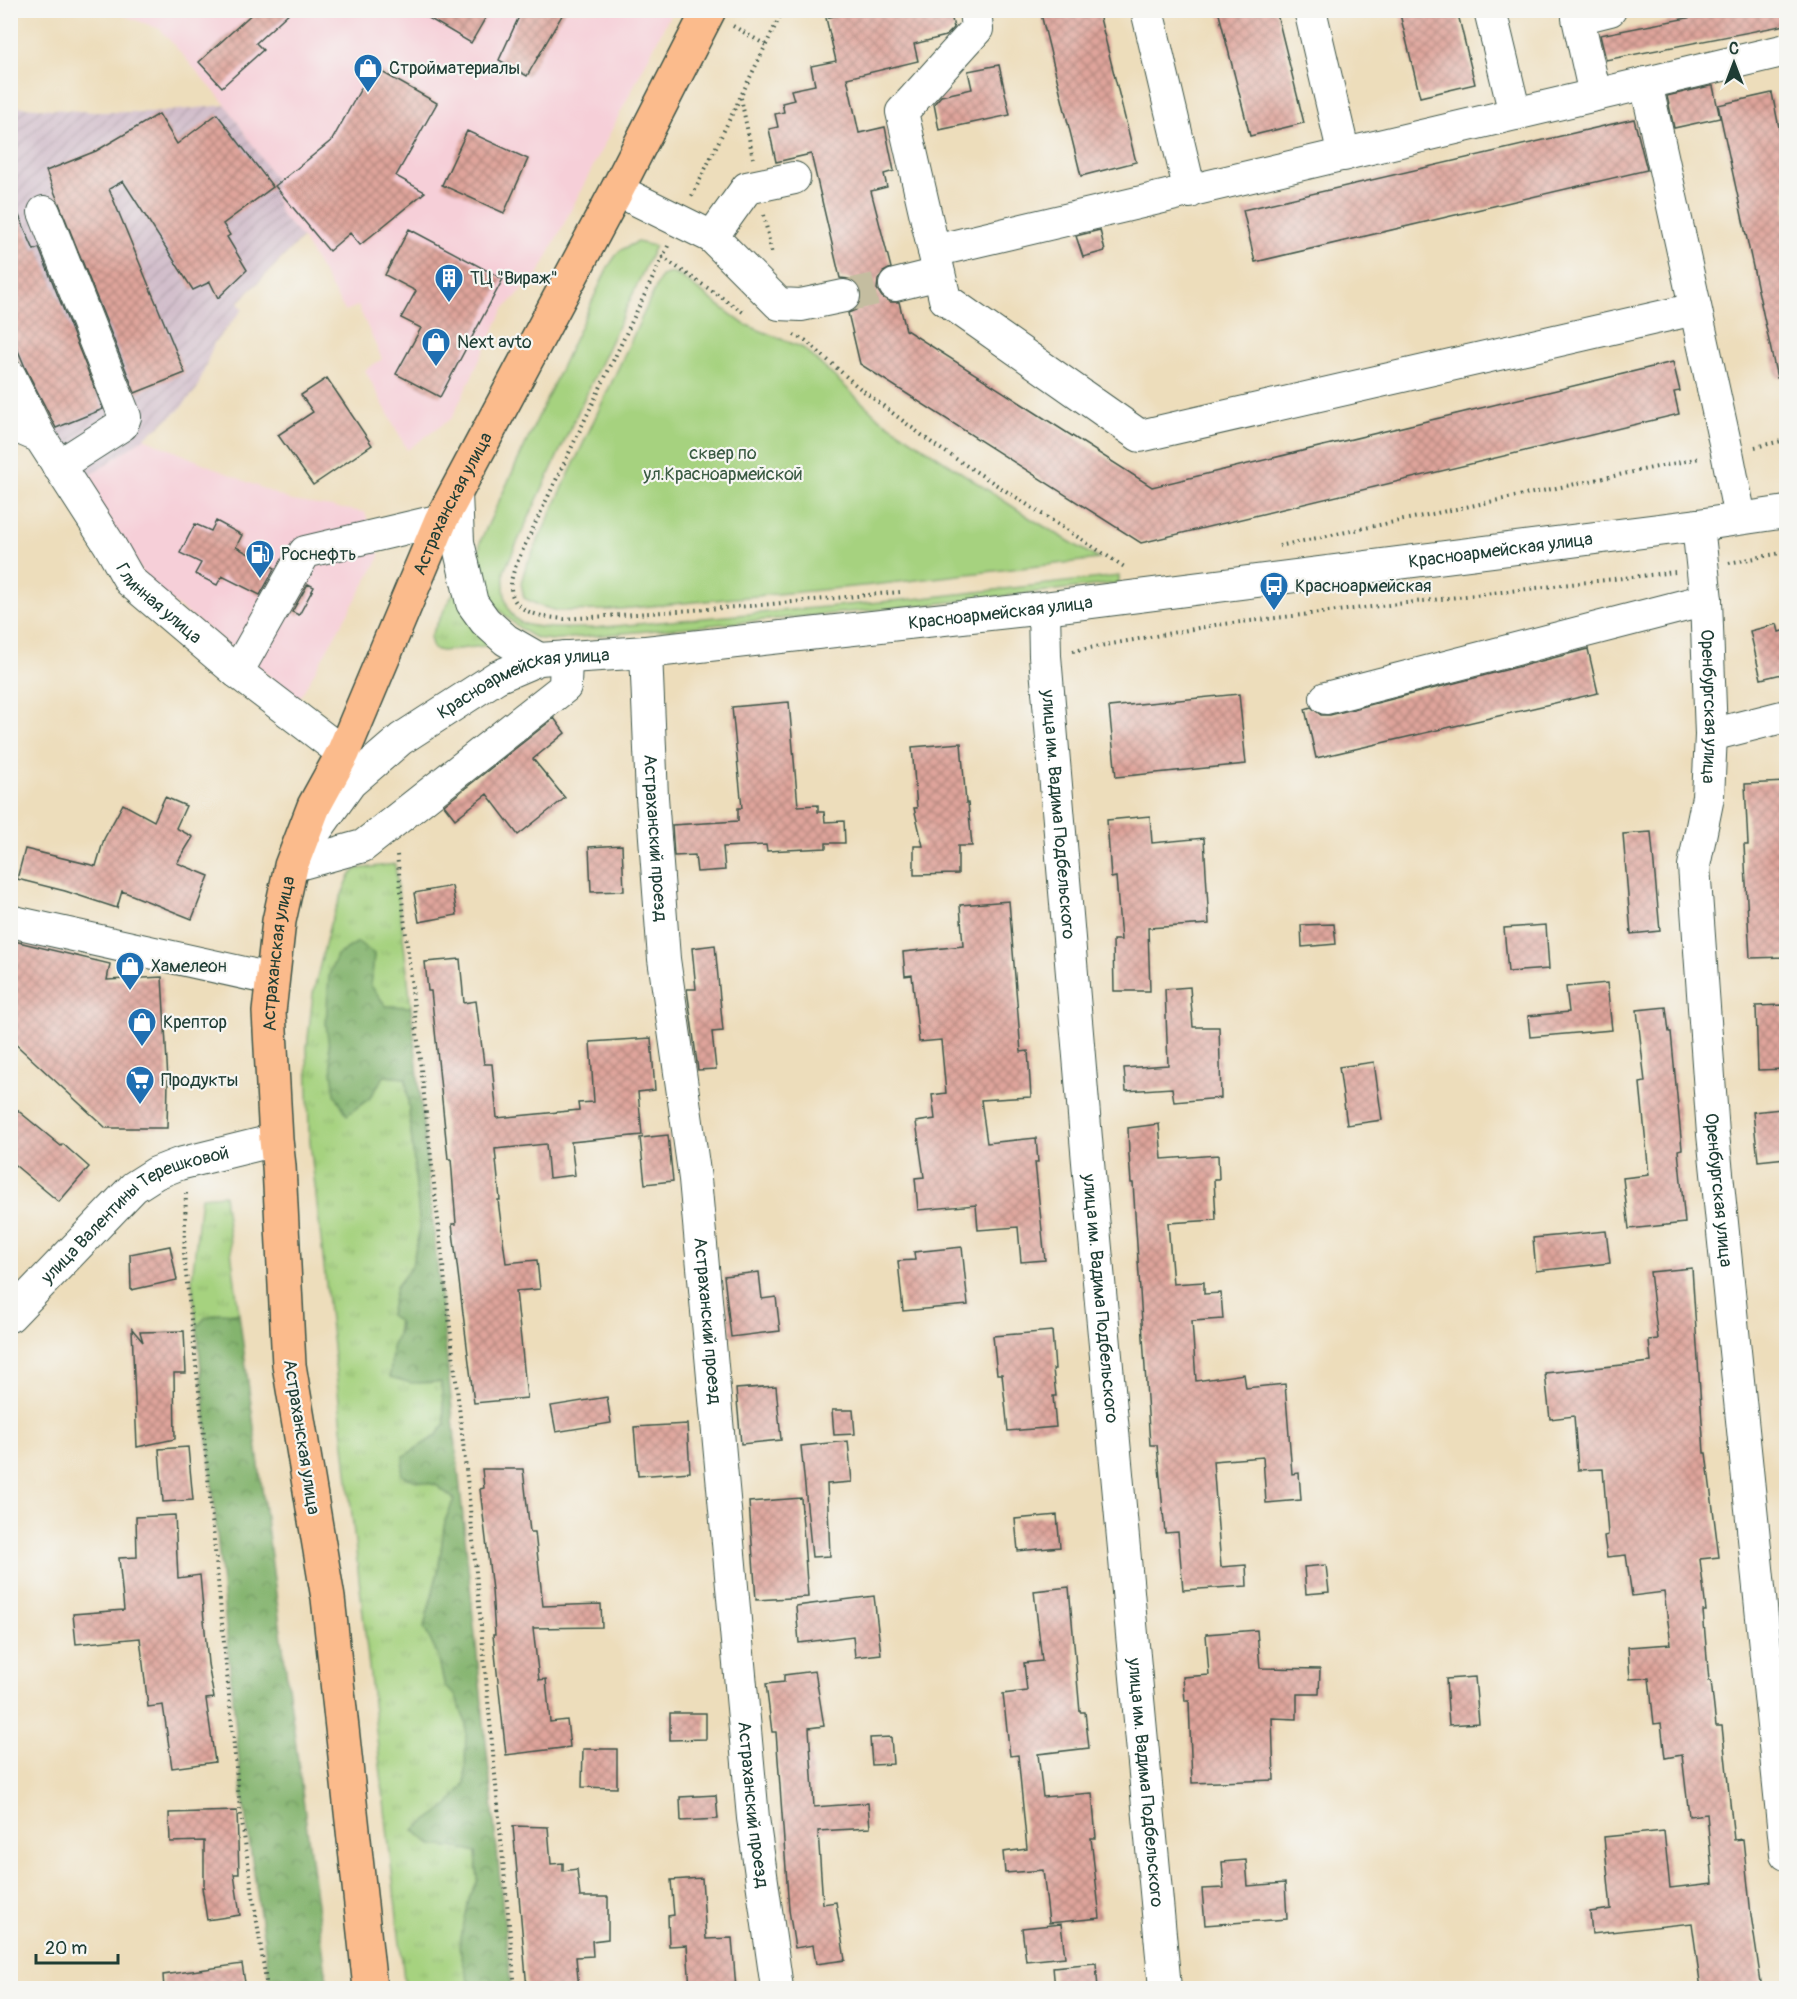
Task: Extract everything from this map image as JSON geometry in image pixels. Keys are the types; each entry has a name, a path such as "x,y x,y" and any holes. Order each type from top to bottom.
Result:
{"main road":[{"name":"Астраханская улица","path":"370,1989 328,1598 289,1365 269,1012 279,921 291,866 314,806 343,753 441,520 617,190 720,17"}],"street":[{"path":"975,10 977,29 902,112 945,299 1140,436 1695,309"},
{"path":"1147,10 1190,192"},
{"path":"1310,10 1344,155"},
{"path":"1490,10 1515,114"},
{"path":"1595,95 1578,18 1610,10"},
{"path":"895,285 937,263 1190,192 1786,50"},
{"path":"1646,83 1740,519"},
{"path":"712,237 747,188 794,178"},
{"path":"617,190 712,237 778,304 801,305 844,296"},
{"path":"44,212 125,417 122,426 58,466"},
{"name":"Глинная улица","path":"10,376 40,436 130,581 237,672 343,753"},
{"path":"10,427 17,427 40,436"},
{"path":"291,866 363,846 565,687 554,658 506,640 485,621 472,603 458,542 456,491"},
{"name":"Красноармейская улица","path":"291,866 350,783 401,739 497,677 554,658 646,651 1044,608 1786,512"},
{"path":"237,672 305,552 441,520"},
{"name":"Оренбургская улица","path":"1698,525 1706,600 1712,735 1708,796 1694,866 1713,1134 1786,1854"},
{"path":"1326,698 1706,600"},
{"name":"улица им. Вадима Подбельского","path":"1044,608 1045,656 1090,1185 1165,1989"},
{"name":"Астраханский проезд","path":"646,651 652,797 664,960 695,1179 753,1818 777,1989"},
{"path":"1712,735 1786,716"},
{"path":"10,921 271,979"},
{"name":"улица Валентины Терешковой","path":"10,1316 134,1187 156,1173 188,1162 276,1140"}],"path":[{"path":"783,10 524,547 513,573 511,588 514,600 525,610 564,619 750,606 903,591"},
{"path":"720,17 766,45"},
{"path":"741,97 774,264"},
{"path":"662,257 749,315"},
{"path":"791,334 805,340 857,386 936,446 1128,570 1116,571"},
{"path":"1279,546 1786,440"},
{"path":"1045,656 1215,625 1702,569 1786,552"},
{"path":"553,618 554,658"},
{"path":"393,822 467,1475 515,1989"},
{"path":"188,1162 184,1256 240,1809 267,1989"}],"shaded area":[{"path":"112,11 672,11 539,273 504,309 452,418 407,450 365,370 382,359 358,306 345,311 302,238 281,215 274,193 275,179 226,105 160,29"},
{"path":"226,105 275,179 274,193 281,215 302,238 238,303 243,309 214,343 197,389 178,411 82,481 49,433 11,343 10,106 94,112 159,112"},
{"path":"144,438 292,501 365,512 380,557 299,699 150,585 82,481"}],"green space":[{"path":"637,242 655,246 504,571 506,600 511,614 516,619 538,627 594,628 914,599 1119,576 1119,583 916,606 550,640 536,638 526,632 502,613 484,590 479,574 480,542 608,267 619,251"},
{"name":"сквер по ул.Красноармейской","path":"671,273 681,277 744,324 803,348 879,418 1030,518 1099,559 873,585 609,610 558,611 524,598 521,583 525,569 661,276"},
{"path":"457,586 501,644 442,651 433,649 430,637"},
{"path":"395,864 411,1007 386,1006 371,986 374,954 358,943 369,1099 384,1076 406,1078 420,1228 412,1266 396,1287 398,1325 392,1348 418,1383 441,1382 445,1423 436,1436 404,1456 414,1480 436,1485 454,1499 445,1521 438,1572 424,1627 438,1656 445,1687 455,1695 466,1723 465,1784 449,1806 414,1830 431,1845 460,1848 476,1853 478,1880 469,1899 468,1979 476,1988 405,1988 309,1133 307,1047 313,994 330,924 350,875 357,869"},
{"path":"358,942 374,954 371,986 386,1006 411,1007 511,1988 476,1988 468,1979 459,1948 469,1899 478,1880 476,1853 460,1848 431,1845 414,1830 448,1806 465,1784 466,1723 455,1695 445,1687 438,1656 424,1627 438,1572 445,1521 454,1499 436,1485 401,1475 404,1456 436,1436 445,1423 441,1382 411,1383 390,1377 392,1348 400,1323 390,1315 396,1287 412,1266 420,1228 406,1078 384,1076 369,1099 347,1115 335,1094 326,1024 329,975 337,955"},
{"path":"224,1195 239,1314 233,1313 197,1327 192,1280 201,1197"},
{"path":"219,1313 239,1314 328,1988 271,1988 242,1792 197,1327 205,1318"}],"building":[{"path":"256,10 292,10 256,43 263,50 222,87 199,62"},
{"path":"415,10 490,10 471,43"},
{"path":"522,10 565,10 527,76 499,60"},
{"path":"841,10 950,10 954,28 946,36 914,44 918,61 847,78 859,133 885,127 894,171 884,174 887,187 871,191 891,268 883,272 878,280 877,289 882,297 890,302 899,302 906,330 1152,487 1673,362 1680,391 1674,392 1679,414 1141,543 860,364 848,313 856,310 861,302 861,292 858,284 850,279 840,278 811,154 776,162 769,129 778,127 775,114 784,112 782,103 794,100 791,90 815,85 811,66 836,61 826,18 842,14"},
{"path":"1040,10 1098,10 1136,162 1081,176"},
{"path":"1218,10 1276,10 1304,123 1250,136"},
{"path":"1399,10 1457,10 1475,84 1420,97"},
{"path":"1728,10 1786,10 1786,25 1606,60 1600,35"},
{"path":"999,65 1010,115 939,130 934,104 941,96 972,89 968,71"},
{"path":"373,67 437,103 396,176 425,192 360,245 350,233 329,251 275,186 332,140"},
{"path":"1713,86 1720,118 1674,128 1667,96"},
{"path":"1772,93 1786,162 1786,377 1777,378 1718,105"},
{"path":"159,114 177,144 217,114 273,187 223,224 230,235 227,237 247,270 218,298 210,282 193,290 123,181 109,189 185,373 135,393 46,171 96,151"},
{"path":"1634,119 1647,170 1255,262 1243,210"},
{"path":"467,131 528,159 504,213 442,185"},
{"path":"10,195 34,250 39,248 103,409 56,428 10,332"},
{"name":"ТЦ \"Вираж\"","path":"409,229 503,279 440,397 396,374 421,328 401,318 416,291 385,275"},
{"path":"1100,230 1105,251 1083,257 1076,236"},
{"path":"327,378 372,445 313,485 278,435 313,412 301,395"},
{"path":"216,521 242,535 236,547 275,568 260,595 222,576 217,585 195,574 201,563 180,553 195,524 211,531"},
{"path":"308,584 314,587 299,615 292,612"},
{"path":"1777,624 1779,632 1786,630 1786,673 1761,679 1750,631"},
{"path":"1588,649 1598,693 1316,758 1305,709 1311,707 1321,715 1330,715"},
{"path":"1239,694 1246,764 1116,777 1109,707"},
{"path":"789,702 798,806 818,805 818,812 824,812 825,822 844,821 845,843 826,843 826,848 767,851 766,845 723,847 725,870 697,872 695,855 674,856 672,825 738,821 738,808 742,808 732,707"},
{"path":"554,718 565,733 533,759 565,798 518,835 487,794 455,819 444,805"},
{"path":"961,743 972,846 958,846 958,874 914,875 914,846 923,846 914,808 917,808 912,747"},
{"path":"1786,782 1786,957 1750,958 1744,845 1748,845 1745,784"},
{"path":"165,797 186,806 176,828 193,837 177,863 209,876 192,919 122,891 117,908 65,891 17,879 25,849 96,866 104,839 123,804 154,821"},
{"path":"1150,816 1152,843 1204,838 1209,924 1148,928 1150,991 1114,991 1113,940 1121,940 1116,877 1111,878 1107,820"},
{"path":"1651,832 1660,931 1631,934 1623,834"},
{"path":"622,845 624,891 591,892 589,847"},
{"path":"452,886 457,915 419,922 414,893"},
{"path":"1009,901 1021,1052 1028,1051 1031,1097 981,1100 987,1143 1036,1138 1038,1162 1035,1162 1045,1260 1021,1262 1018,1227 978,1230 976,1205 918,1210 915,1178 924,1177 916,1122 935,1119 932,1095 946,1093 941,1040 919,1042 912,975 905,976 903,952 963,946 960,905"},
{"path":"1334,924 1336,944 1302,947 1301,925"},
{"path":"1546,925 1549,969 1508,972 1504,928"},
{"path":"10,940 110,964 107,980 162,977 168,1080 167,1128 106,1128 10,1039"},
{"path":"715,945 723,1031 712,1032 716,1069 698,1070 687,989 696,989 692,948"},
{"path":"460,959 464,1003 476,1001 484,1064 492,1064 497,1118 579,1110 578,1103 594,1102 590,1042 651,1038 655,1090 638,1092 642,1135 571,1142 575,1175 549,1178 546,1144 495,1149 500,1200 498,1200 506,1263 537,1260 540,1289 516,1291 527,1398 474,1403 452,1224 456,1224 451,1159 448,1159 431,991 428,991 425,962"},
{"path":"1607,983 1612,1030 1530,1037 1528,1016 1569,1012 1566,987"},
{"path":"1190,987 1193,1027 1219,1027 1221,1098 1174,1102 1172,1088 1126,1091 1124,1068 1168,1065 1165,989"},
{"path":"1783,1005 1786,1069 1758,1070 1756,1006"},
{"path":"1666,1007 1669,1032 1671,1032 1682,1149 1678,1150 1685,1223 1629,1229 1623,1178 1649,1175 1640,1083 1645,1082 1637,1010"},
{"path":"1374,1062 1382,1120 1347,1125 1339,1067"},
{"path":"10,1104 89,1167 59,1202 10,1161"},
{"path":"1781,1109 1781,1117 1786,1116 1786,1158 1758,1161 1753,1112"},
{"path":"1159,1124 1162,1159 1218,1155 1219,1179 1214,1179 1216,1220 1168,1223 1173,1284 1204,1282 1204,1294 1221,1293 1223,1319 1192,1321 1196,1381 1244,1374 1246,1388 1285,1384 1292,1474 1299,1473 1301,1500 1266,1503 1263,1457 1213,1461 1221,1567 1246,1565 1247,1586 1183,1590 1178,1532 1165,1533 1157,1445 1150,1445 1128,1128"},
{"path":"668,1135 673,1181 645,1184 640,1138"},
{"path":"1606,1231 1610,1263 1536,1271 1533,1238"},
{"path":"170,1246 177,1280 131,1290 130,1254"},
{"path":"962,1247 968,1305 903,1311 898,1261 915,1260 914,1252"},
{"path":"1692,1268 1704,1453 1706,1453 1719,1557 1700,1559 1706,1611 1703,1611 1709,1681 1711,1681 1716,1726 1722,1726 1734,1840 1743,1839 1762,1989 1701,1989 1692,1923 1592,1934 1590,1912 1611,1909 1604,1837 1664,1831 1670,1888 1713,1883 1707,1814 1689,1816 1682,1755 1665,1758 1661,1723 1654,1724 1649,1678 1630,1679 1628,1647 1671,1644 1664,1592 1632,1596 1626,1555 1607,1557 1604,1536 1608,1535 1603,1469 1578,1470 1574,1416 1550,1419 1545,1373 1651,1362 1649,1340 1658,1339 1650,1272"},
{"path":"759,1272 762,1299 776,1297 780,1331 731,1337 724,1276"},
{"path":"132,1329 143,1342 140,1332 184,1331 186,1373 174,1373 175,1439 137,1447"},
{"path":"1052,1331 1056,1427 1008,1431 1002,1374 997,1374 993,1336"},
{"path":"776,1386 781,1440 741,1444 736,1389"},
{"path":"607,1397 611,1423 556,1432 551,1406"},
{"path":"832,1410 853,1410 855,1434 834,1435"},
{"path":"687,1424 690,1472 638,1476 634,1427"},
{"path":"848,1441 852,1482 827,1484 830,1556 812,1557 801,1446"},
{"path":"188,1447 193,1500 163,1502 159,1449"},
{"path":"482,1469 523,1469 530,1532 535,1532 543,1606 601,1604 602,1627 533,1628 539,1680 546,1679 550,1722 567,1720 570,1747 506,1755 493,1635 495,1635 492,1590 480,1489 484,1488"},
{"path":"801,1498 808,1597 756,1600 749,1502"},
{"path":"175,1515 178,1578 200,1575 208,1664 214,1698 206,1699 215,1762 172,1768 163,1705 148,1707 140,1638 76,1644 73,1614 124,1610 119,1558 137,1557 136,1517"},
{"path":"1057,1515 1060,1547 1018,1551 1015,1519"},
{"path":"1326,1565 1329,1592 1306,1594 1304,1567"},
{"path":"1069,1587 1080,1712 1085,1712 1089,1748 1038,1754 1043,1797 1092,1793 1096,1838 1091,1838 1100,1918 1049,1923 1043,1870 1005,1873 1003,1852 1027,1849 1018,1755 1010,1756 1003,1694 1027,1691 1024,1663 1042,1661 1034,1591"},
{"path":"874,1596 881,1654 855,1657 853,1636 799,1643 796,1606"},
{"path":"1257,1630 1260,1668 1320,1669 1319,1694 1297,1694 1297,1719 1272,1718 1274,1780 1192,1783 1189,1701 1185,1701 1183,1677 1209,1675 1206,1634"},
{"path":"815,1671 824,1726 809,1728 814,1807 868,1803 870,1828 818,1831 823,1904 836,1902 845,1960 816,1964 813,1945 795,1948 789,1910 776,1732 772,1732 766,1684 784,1682 784,1675"},
{"path":"1475,1677 1479,1723 1449,1725 1446,1679"},
{"path":"670,1713 706,1713 706,1739 670,1740"},
{"path":"891,1737 893,1764 872,1765 870,1738"},
{"path":"583,1749 617,1749 617,1788 582,1787"},
{"path":"716,1795 718,1819 681,1821 680,1797"},
{"path":"237,1811 239,1874 234,1874 240,1915 207,1920 202,1887 204,1887 204,1841 170,1842 169,1813"},
{"path":"513,1826 548,1827 551,1864 563,1863 563,1871 577,1869 580,1897 608,1897 608,1939 592,1941 593,1956 576,1957 579,1989 527,1989"},
{"path":"1246,1860 1248,1886 1285,1883 1287,1919 1205,1925 1202,1889 1224,1888 1222,1862"},
{"path":"702,1878 706,1939 732,1938 736,1989 690,1989 687,1945 669,1946 668,1916 674,1915 671,1880"},
{"path":"1061,1924 1065,1957 1026,1961 1022,1928"},
{"path":"1096,1963 1098,1989 1055,1989 1053,1967"},
{"path":"242,1964 246,1989 164,1989 163,1975"}],"tunnel":[{"path":"844,296 895,285"}],"place":[{"name":"Стройматериалы","path":"368,94"},
{"name":"ТЦ \"Вираж\"","path":"449,304"},
{"name":"Next avto","path":"436,368"},
{"name":"Роснефть","path":"260,580"},
{"name":"Красноармейская","path":"1274,612"},
{"name":"Хамелеон","path":"130,992"},
{"name":"Крептор","path":"142,1048"},
{"name":"Продукты","path":"140,1106"}]}
